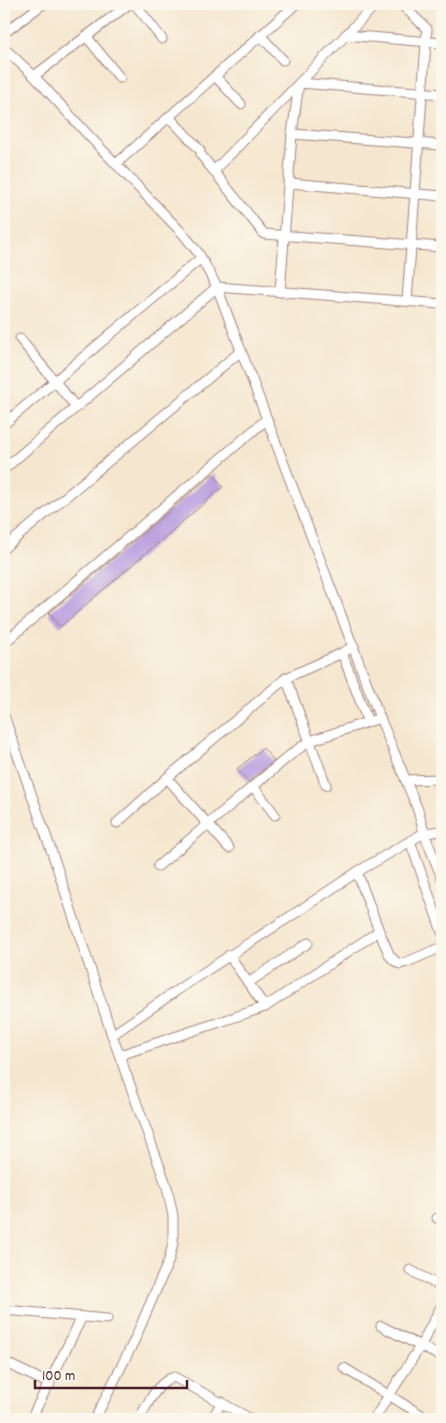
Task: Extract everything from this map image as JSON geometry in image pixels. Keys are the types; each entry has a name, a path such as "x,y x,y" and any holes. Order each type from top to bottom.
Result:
{"street":[{"path":"4,33 42,4"},
{"path":"34,76 128,4"},
{"path":"135,4 162,39"},
{"path":"116,164 296,4"},
{"path":"214,171 376,4"},
{"path":"401,4 427,29 407,301"},
{"path":"345,35 442,43"},
{"path":"86,36 120,78"},
{"path":"260,36 283,60"},
{"path":"4,48 34,76 184,235 201,258 216,287 241,351 380,718 418,810 424,834 442,878"},
{"path":"215,76 241,104"},
{"path":"299,83 442,94"},
{"path":"280,292 292,134 299,83"},
{"path":"169,117 201,152 264,234 442,247"},
{"path":"292,134 442,145"},
{"path":"289,183 442,196"},
{"path":"4,424 201,258"},
{"path":"4,469 216,287 442,304"},
{"path":"20,339 76,407"},
{"path":"4,548 241,351"},
{"path":"4,643 267,419"},
{"path":"117,823 286,678 354,646"},
{"path":"342,653 368,722"},
{"path":"286,678 326,785"},
{"path":"4,716 54,858 112,1035 167,1187 173,1216 173,1243 169,1260 95,1419"},
{"path":"158,866 207,823 310,741 380,718"},
{"path":"168,778 229,848"},
{"path":"406,780 442,779"},
{"path":"253,786 275,815"},
{"path":"112,1035 229,955 357,872 424,834 442,831"},
{"path":"410,841 442,932"},
{"path":"357,872 378,931 390,956 395,961 400,964 442,947"},
{"path":"120,1055 264,1007 378,931"},
{"path":"248,983 308,943"},
{"path":"229,955 264,1007"},
{"path":"410,1270 442,1287"},
{"path":"374,1419 421,1345 442,1305"},
{"path":"4,1310 107,1318"},
{"path":"31,1419 82,1317"},
{"path":"381,1326 442,1357"},
{"path":"4,1362 50,1384"},
{"path":"344,1368 428,1419"},
{"path":"139,1419 160,1384 174,1377 252,1419"},
{"path":"212,1419 222,1402"}],"building":[{"path":"213,474 223,487 60,627 49,613"},
{"path":"263,748 274,761 248,782 237,769"}]}
